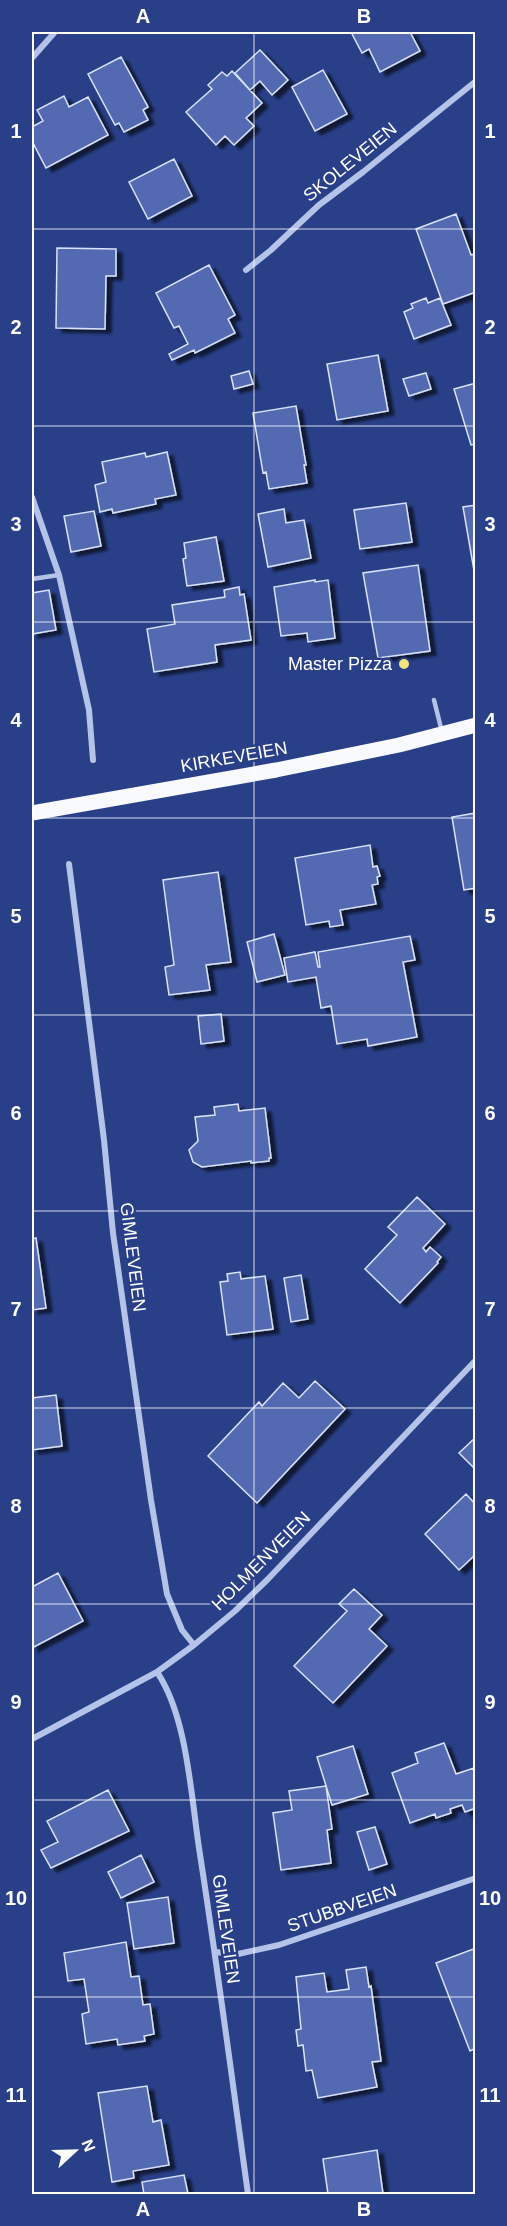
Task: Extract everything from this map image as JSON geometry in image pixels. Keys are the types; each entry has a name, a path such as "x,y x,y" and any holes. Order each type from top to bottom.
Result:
{"main road":[{"name":"KIRKEVEIEN","path":"443,735 476,725"},
{"name":"KIRKEVEIEN","path":"32,813 276,770 443,735 476,731"}],"street":[{"path":"32,58 55,32"},
{"name":"SKOLEVEIEN","path":"246,270 272,250 319,205 476,81"},
{"path":"32,497 59,575 89,711 93,760"},
{"name":"GIMLEVEIEN","path":"69,864 103,1128 113,1233 151,1500 167,1594 182,1630 194,1645"},
{"name":"HOLMENVEIEN","path":"32,1739 158,1672 235,1611 476,1360"},
{"name":"GIMLEVEIEN","path":"158,1672 166,1684 181,1731 215,1952 248,2194"},
{"name":"STUBBVEIEN","path":"215,1952 238,1954 279,1946 476,1878"}],"lane":[{"path":"32,579 59,575"},
{"path":"435,700 443,735"}],"building":[{"path":"351,32 410,32 420,51 380,72 369,49 362,53"},
{"path":"260,50 288,80 272,95 260,81 250,90 235,73"},
{"path":"121,57 148,107 143,110 148,120 124,132 119,123 115,125 88,74"},
{"path":"323,70 347,114 315,131 292,87"},
{"path":"232,71 262,103 246,118 254,126 234,145 225,136 216,145 186,112 212,89 208,85 222,72 227,76"},
{"path":"64,96 69,107 88,97 108,135 46,168 32,141 32,127 43,121 37,110"},
{"path":"174,159 192,196 148,219 129,182"},
{"path":"456,214 471,255 476,254 476,292 443,304 416,229"},
{"path":"57,248 116,249 116,276 106,276 105,329 56,328"},
{"path":"209,265 235,315 228,319 235,333 195,353 194,350 172,360 169,354 188,344 179,326 174,328 156,293"},
{"path":"426,298 428,303 440,298 451,325 414,339 404,312 413,308 411,304"},
{"path":"378,355 388,411 337,420 327,364"},
{"path":"249,371 253,384 234,389 231,376"},
{"path":"426,373 431,389 409,396 403,379"},
{"path":"476,383 476,444 471,445 454,389"},
{"path":"296,406 307,483 269,489 266,472 263,473 253,413"},
{"path":"167,452 176,495 155,499 156,504 113,513 112,509 100,512 95,485 106,482 102,462 145,453 146,457"},
{"path":"406,503 412,542 360,549 354,510"},
{"path":"476,505 476,582 463,507"},
{"path":"284,509 286,523 304,520 311,558 268,567 258,514"},
{"path":"94,511 101,546 71,552 64,516"},
{"path":"216,537 224,581 187,586 183,559 186,558 184,543"},
{"path":"418,565 430,651 378,658 363,573"},
{"path":"315,580 315,582 328,580 335,638 308,642 307,633 281,636 274,587"},
{"path":"239,587 240,595 244,594 251,640 215,645 217,662 154,672 147,629 175,624 172,605 225,597 224,590"},
{"path":"49,590 56,630 32,634 32,593"},
{"path":"476,813 476,888 464,890 452,817"},
{"path":"370,845 373,867 377,866 380,876 377,877 378,884 372,885 376,904 340,910 343,925 330,927 329,921 306,925 295,858"},
{"path":"218,872 231,962 206,965 210,990 169,995 165,967 174,965 163,880"},
{"path":"274,934 285,975 257,982 247,942"},
{"path":"410,936 415,960 403,962 417,1037 368,1046 367,1039 337,1044 331,1006 321,1008 316,977 288,982 284,958 315,952 318,967 320,967 318,952"},
{"path":"221,1014 224,1041 201,1044 198,1016"},
{"path":"238,1104 239,1111 265,1108 271,1158 269,1161 202,1167 193,1162 189,1150 198,1141 195,1117 215,1115 214,1107"},
{"path":"417,1197 445,1224 423,1248 426,1252 430,1247 441,1257 400,1303 365,1269 397,1235 388,1227"},
{"path":"36,1238 46,1308 32,1310 32,1239"},
{"path":"240,1272 241,1279 265,1276 273,1329 227,1335 220,1282 228,1281 227,1274"},
{"path":"301,1275 308,1319 291,1322 284,1278"},
{"path":"315,1381 345,1409 257,1503 208,1456 259,1402 262,1406 283,1383 299,1398"},
{"path":"56,1395 62,1446 32,1450 32,1398"},
{"path":"476,1437 476,1470 459,1453"},
{"path":"466,1494 476,1505 476,1554 459,1570 425,1534"},
{"path":"58,1573 83,1621 32,1648 32,1587"},
{"path":"354,1589 382,1615 369,1629 387,1646 333,1703 294,1666 347,1611 339,1604"},
{"path":"444,1743 456,1774 474,1768 476,1808 465,1812 462,1805 450,1809 451,1813 436,1818 435,1814 410,1823 392,1773 418,1763 415,1753"},
{"path":"353,1746 368,1794 332,1805 317,1757"},
{"path":"326,1786 332,1829 327,1830 331,1863 281,1870 273,1813 292,1810 289,1791"},
{"path":"108,1790 129,1831 51,1868 41,1850 58,1842 47,1821"},
{"path":"375,1827 387,1864 369,1870 357,1832"},
{"path":"141,1855 154,1882 121,1898 108,1872"},
{"path":"168,1897 174,1943 134,1949 127,1903"},
{"path":"126,1942 131,1977 139,1976 143,2005 150,2004 154,2034 144,2036 145,2041 118,2045 117,2039 86,2044 82,2014 89,2012 84,1979 68,1981 64,1953"},
{"path":"476,1948 476,2048 470,2051 436,1963"},
{"path":"366,1967 369,1987 371,1986 381,2061 372,2062 377,2087 318,2098 312,2070 306,2071 303,2045 298,2046 296,2030 301,2029 296,1977 324,1973 327,1992 349,1989 346,1970"},
{"path":"147,2086 153,2122 161,2120 169,2165 133,2171 134,2178 112,2182 98,2093"},
{"path":"377,2150 383,2194 328,2194 323,2159"},
{"path":"184,2175 188,2194 144,2194 142,2182"}],"place":[{"name":"Master Pizza","path":"404,664"}]}
